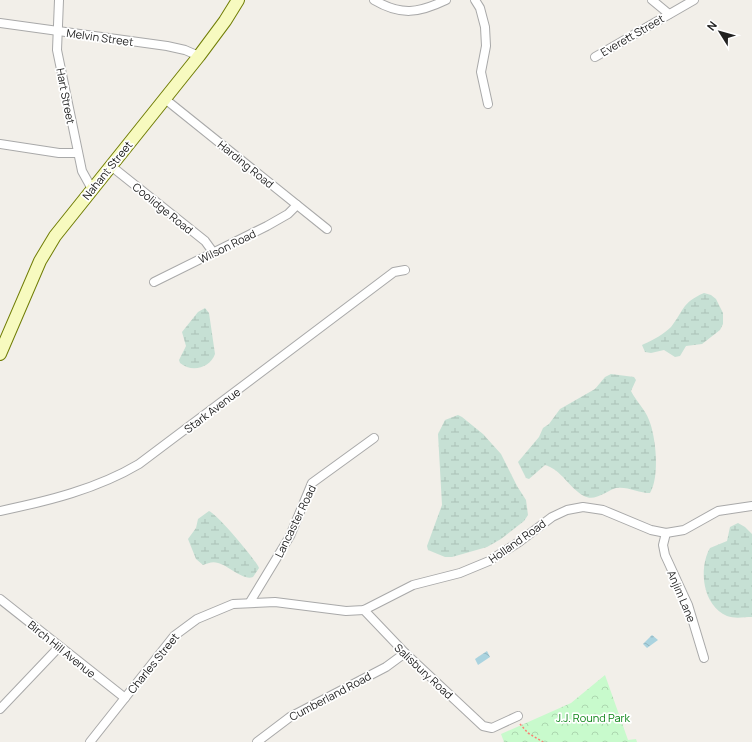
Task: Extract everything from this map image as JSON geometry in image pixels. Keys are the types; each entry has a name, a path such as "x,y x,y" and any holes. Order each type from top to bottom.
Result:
{"main road":[{"name":"Nahant Street","path":"0,353 44,253 61,227 199,56 225,22 238,0"}],"street":[{"name":"Hart Street","path":"59,0 57,50 82,171 92,189"},
{"path":"374,0 395,10 405,12 425,8 446,0"},
{"path":"475,0 480,8 485,27 486,46 482,72 488,104"},
{"path":"652,0 669,14"},
{"name":"Everett Street","path":"595,57 694,0"},
{"name":"Melvin Street","path":"0,23 167,46 185,50 199,56"},
{"name":"Harding Road","path":"165,99 327,229"},
{"path":"0,144 78,154"},
{"name":"Coolidge Road","path":"111,166 205,241 214,252"},
{"name":"Wilson Road","path":"154,282 285,216 296,205"},
{"name":"Stark Avenue","path":"0,512 91,487 114,478 139,464 394,272 404,270"},
{"name":"Lancaster Road","path":"250,602 290,536 312,483 374,438"},
{"name":"Holland Road","path":"232,604 274,602 346,611 364,610 414,585 460,573 489,561 514,546 552,517 567,510 583,508 603,510 651,530 666,533 684,530 718,511 752,506"},
{"name":"Anjim Lane","path":"666,533 663,545 665,555 688,605 704,658"},
{"name":"Birch Hill Avenue","path":"0,599 58,647 125,698"},
{"name":"Charles Street","path":"90,742 168,642 181,629 205,614 232,604"},
{"name":"Salisbury Road","path":"364,610 404,653 487,728 492,728 517,717"},
{"path":"0,709 58,647"},
{"name":"Cumberland Road","path":"257,742 290,717 386,667 404,653"}],"path":[{"path":"517,717 525,731 544,742"}],"green space":[{"path":"704,293 711,295 716,299 723,313 723,324 720,330 702,344 686,346 680,356 675,357 664,350 651,353 645,352 642,345 668,330 687,304"},
{"path":"205,308 209,313 215,354 213,359 205,366 200,368 190,368 180,363 179,360 186,346 182,332 198,312"},
{"path":"611,374 634,377 636,380 631,391 647,416 654,436 656,467 653,486 650,493 616,488 596,497 588,498 579,493 551,467 545,465 529,479 526,478 518,462 539,437 543,428 549,424 560,409 595,389 605,377"},
{"path":"458,415 483,434 501,454 517,486 526,500 528,515 524,521 501,539 487,547 452,557 445,557 428,550 427,546 442,505 438,434 445,420"},
{"path":"209,511 227,528 256,563 259,568 253,577 249,578 240,575 216,562 210,562 203,565 196,559 188,539 196,528 198,519"},
{"path":"738,523 752,534 752,617 730,617 719,611 708,596 705,586 704,566 710,548 727,541 730,527"},
{"name":"J.J. Round Park","path":"605,675 628,740 636,739 637,742 504,742 501,734 571,703"}],"water":[{"path":"652,635 658,640 647,648 643,644"},
{"path":"487,651 490,657 478,665 475,659"}]}
